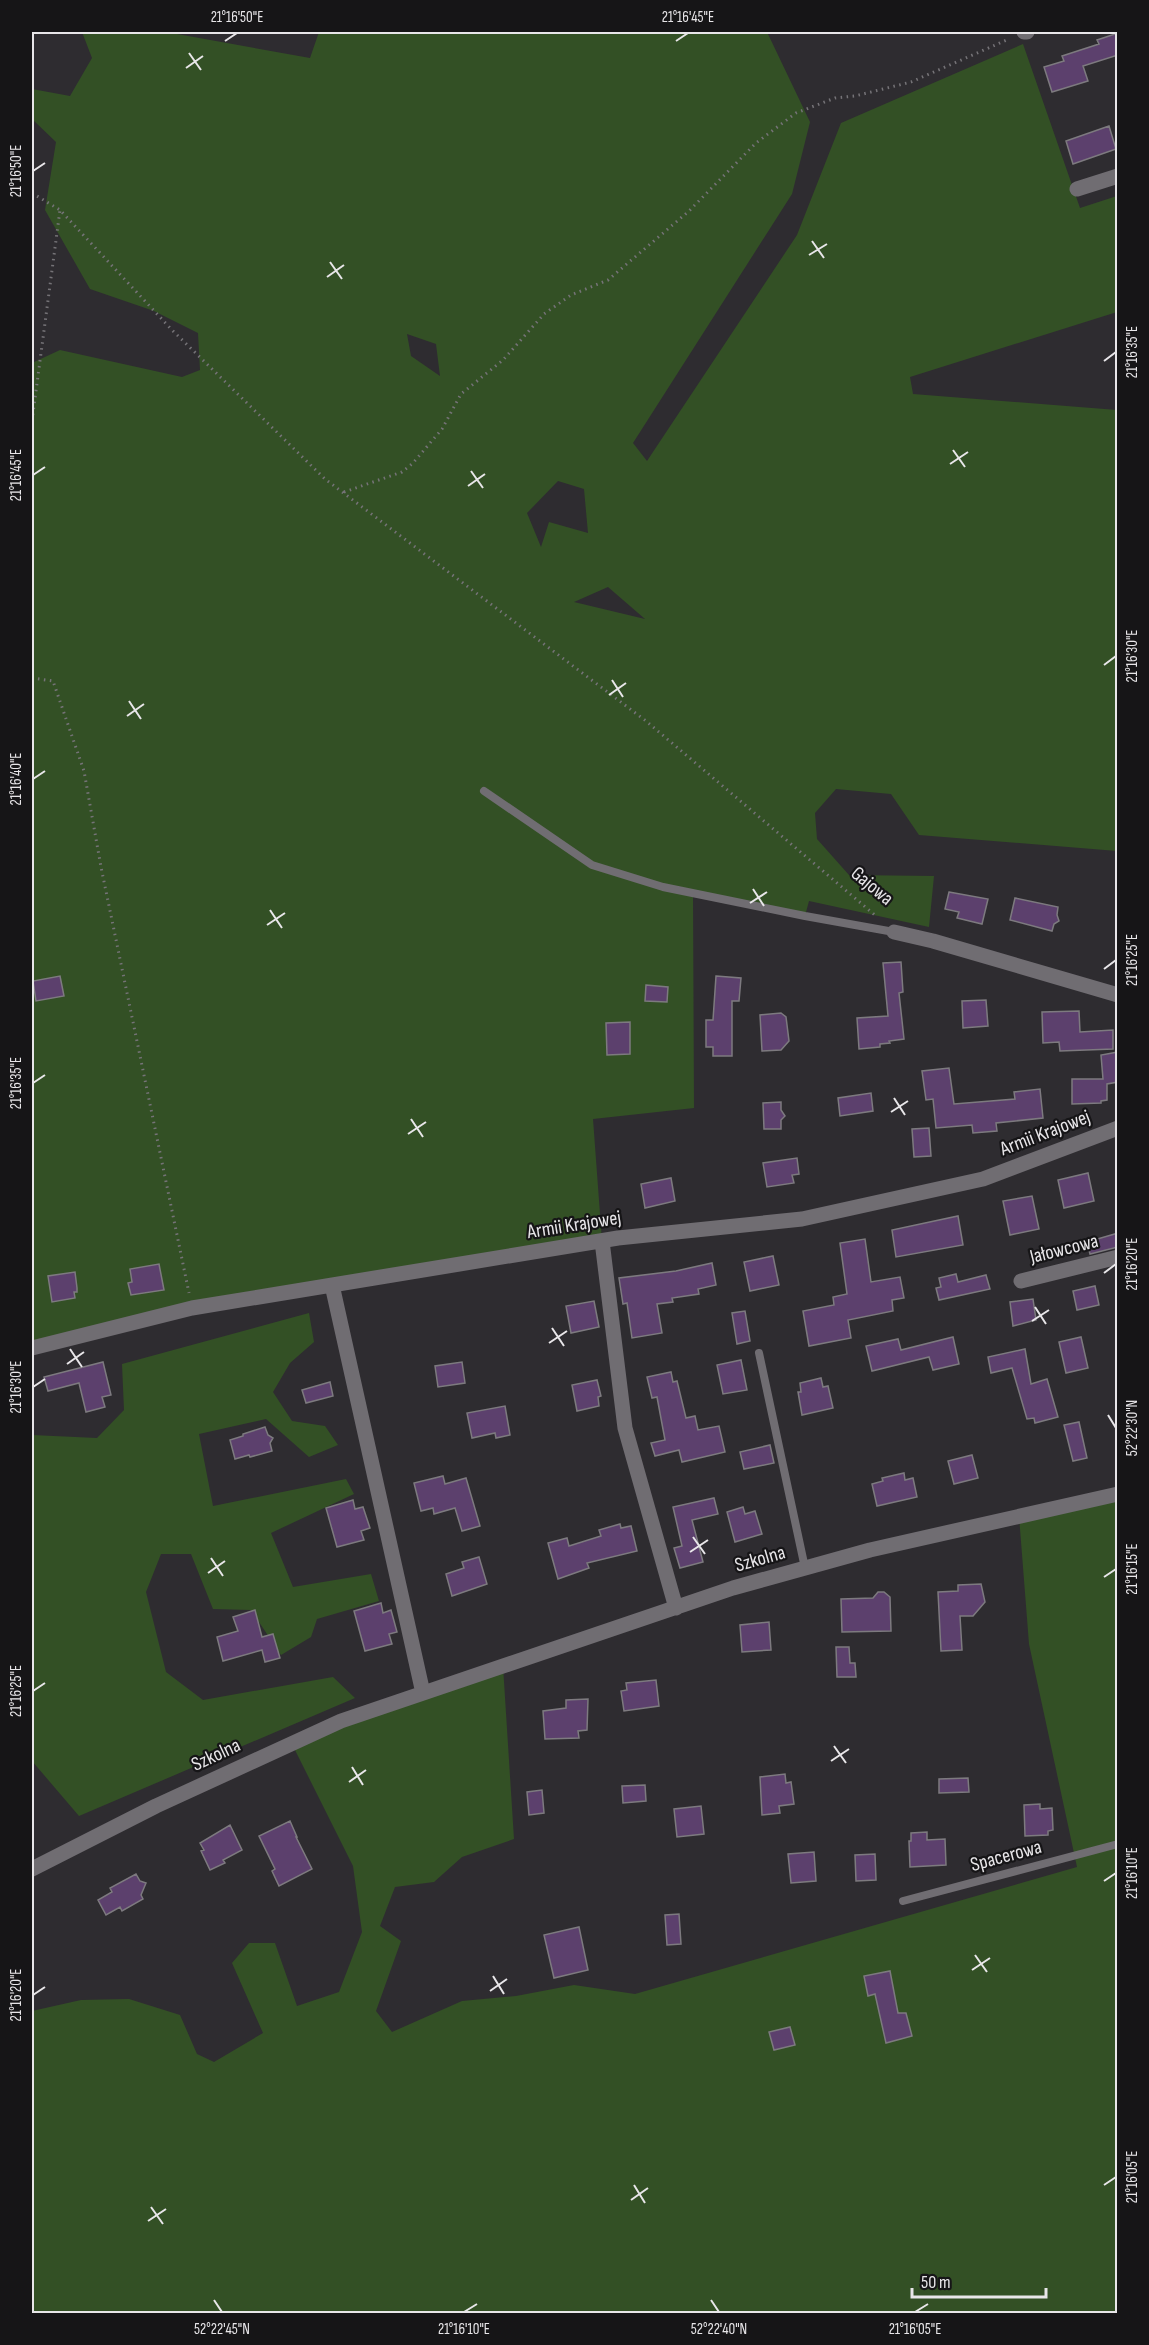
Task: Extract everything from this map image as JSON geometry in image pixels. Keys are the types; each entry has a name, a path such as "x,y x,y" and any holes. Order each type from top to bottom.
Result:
{"street":[{"path":"1077,189 1118,176"},
{"name":"Gajowa","path":"894,932 933,941 1118,995"},
{"name":"Armii Krajowej","path":"32,1348 192,1308 602,1241 802,1219 983,1179 1118,1128"},
{"path":"602,1241 625,1428 676,1608"},
{"name":"Jałowcowa","path":"1021,1281 1118,1257"},
{"path":"332,1285 423,1693"},
{"name":"Szkolna","path":"32,1869 156,1806 341,1721 733,1588 870,1550 1118,1494"}],"lane":[{"path":"484,791 592,865 663,887 894,932"},
{"path":"759,1353 804,1568"},
{"name":"Spacerowa","path":"903,1901 1118,1844"}],"path":[{"path":"343,492 402,472 413,463 442,429 461,394 503,360 544,314 571,296 608,280 689,211 756,143 796,113 835,98 855,96 911,82 1026,32"},
{"name":"Gajowa","path":"32,193 60,210 172,330 325,479 646,721 894,932"},
{"path":"32,422 60,210"},
{"path":"32,678 53,681 84,771 100,867 192,1308"}],"green space":[{"path":"82,32 166,32 310,58 319,32 767,32 810,122 792,194 633,443 647,461 797,235 841,123 1023,44 1080,208 1117,196 1117,312 910,377 913,394 1117,410 1117,851 919,835 891,794 836,789 815,813 817,839 849,875 934,876 929,927 809,901 805,916 693,893 694,1108 593,1119 602,1241 192,1308 32,1348 32,363 60,350 182,377 200,370 198,333 154,311 90,289 45,210 56,142 32,119 32,89 70,96 92,58","holes":["407,334 436,344 440,376 411,356","558,481 584,489 588,533 549,522 541,547 527,513","608,587 645,619 574,602"]},
{"path":"309,1313 314,1342 290,1363 273,1392 292,1421 325,1426 338,1445 309,1457 266,1419 199,1434 213,1506 346,1479 354,1494 271,1533 293,1587 371,1574 379,1601 317,1619 311,1637 281,1655 251,1610 213,1609 191,1554 161,1554 146,1592 166,1672 203,1700 333,1677 355,1698 79,1816 32,1761 32,1435 97,1438 124,1410 122,1364"},
{"path":"1117,1494 1117,2313 32,2313 32,2011 81,2000 129,1999 180,2015 197,2054 214,2062 263,2033 232,1963 249,1943 275,1943 297,2006 339,1992 362,1932 353,1866 292,1744 503,1666 514,1839 462,1857 434,1882 395,1887 380,1926 401,1941 376,2011 392,2032 462,2001 516,1996 574,1985 635,1994 1077,1867 1029,1644 1019,1516"}],"building":[{"path":"1118,33 1118,55 1083,66 1088,81 1052,92 1044,67 1064,61 1062,56 1099,44 1097,40"},
{"path":"1109,126 1116,149 1073,164 1066,141"},
{"path":"949,892 988,899 982,924 957,918 959,912 945,909"},
{"path":"1015,898 1058,907 1059,921 1054,924 1052,931 1010,920"},
{"path":"901,962 903,992 899,993 904,1039 880,1044 880,1047 859,1049 857,1018 888,1016 883,963"},
{"path":"60,976 64,996 36,1001 33,981"},
{"path":"716,976 741,978 739,1001 732,1001 732,1056 713,1056 713,1047 706,1047 706,1020 713,1020"},
{"path":"646,985 668,987 667,1002 645,1001"},
{"path":"986,1000 988,1026 963,1028 962,1001"},
{"path":"1079,1011 1080,1032 1113,1030 1113,1049 1060,1051 1059,1042 1043,1043 1042,1012"},
{"path":"781,1013 786,1017 789,1041 781,1050 762,1051 760,1015"},
{"path":"630,1022 630,1054 607,1055 606,1023"},
{"path":"1118,1052 1118,1082 1107,1084 1107,1100 1101,1103 1072,1104 1072,1079 1103,1079 1101,1055"},
{"path":"949,1068 954,1104 1015,1099 1014,1092 1040,1089 1043,1118 996,1123 997,1131 973,1133 972,1125 936,1128 933,1099 926,1100 922,1071"},
{"path":"871,1093 873,1111 840,1116 838,1098"},
{"path":"781,1102 781,1110 785,1116 781,1120 781,1129 764,1129 763,1103"},
{"path":"929,1128 931,1156 914,1157 912,1129"},
{"path":"797,1158 799,1174 792,1175 794,1183 767,1187 763,1163"},
{"path":"1088,1173 1094,1201 1064,1208 1058,1180"},
{"path":"671,1178 675,1201 645,1208 641,1184"},
{"path":"1032,1196 1039,1229 1010,1235 1003,1201"},
{"path":"958,1216 963,1245 896,1257 892,1230"},
{"path":"1118,1233 1118,1247 1090,1254 1087,1242"},
{"path":"865,1239 871,1282 900,1277 904,1298 892,1300 893,1311 848,1320 851,1338 809,1346 803,1311 834,1305 833,1297 847,1294 840,1243"},
{"path":"773,1256 779,1285 750,1291 744,1262"},
{"path":"712,1263 716,1285 698,1289 699,1294 672,1298 673,1302 657,1304 662,1333 632,1338 627,1303 623,1304 619,1278 676,1271"},
{"path":"159,1264 164,1290 131,1295 128,1283 132,1282 130,1269"},
{"path":"75,1272 77,1292 74,1292 75,1298 52,1302 48,1276"},
{"path":"956,1274 958,1282 986,1275 990,1289 939,1300 936,1288 941,1287 939,1278"},
{"path":"1095,1286 1099,1305 1077,1310 1073,1291"},
{"path":"1033,1299 1036,1320 1013,1326 1010,1302"},
{"path":"594,1301 599,1327 571,1333 566,1306"},
{"path":"745,1311 750,1341 737,1344 732,1313"},
{"path":"953,1337 959,1364 933,1370 929,1357 872,1371 866,1346 898,1339 901,1350"},
{"path":"1081,1337 1088,1368 1066,1373 1059,1342"},
{"path":"1025,1349 1031,1384 1047,1379 1058,1417 1035,1423 1034,1418 1027,1419 1012,1368 991,1373 988,1357"},
{"path":"741,1360 747,1390 723,1394 717,1365"},
{"path":"103,1362 111,1395 102,1397 105,1407 86,1412 79,1383 48,1391 44,1377"},
{"path":"462,1362 465,1383 438,1387 435,1366"},
{"path":"671,1372 673,1382 677,1381 686,1418 695,1416 698,1430 719,1426 725,1452 682,1462 679,1450 655,1456 651,1443 665,1440 657,1397 652,1398 647,1377"},
{"path":"821,1378 823,1387 828,1386 833,1408 802,1415 798,1392 801,1392 800,1383"},
{"path":"597,1380 601,1396 598,1397 599,1406 577,1411 572,1385"},
{"path":"330,1382 333,1396 306,1403 302,1390"},
{"path":"505,1406 510,1435 496,1438 495,1433 472,1438 467,1413"},
{"path":"1079,1422 1087,1458 1073,1461 1064,1425"},
{"path":"265,1427 268,1435 273,1438 270,1443 272,1451 235,1459 230,1440"},
{"path":"770,1445 774,1463 744,1469 740,1452"},
{"path":"972,1455 978,1478 954,1484 948,1461"},
{"path":"904,1473 905,1480 913,1478 917,1497 877,1506 872,1484 883,1481 882,1478"},
{"path":"443,1476 445,1484 466,1478 480,1526 462,1531 455,1508 434,1514 433,1508 421,1511 414,1483"},
{"path":"714,1498 718,1514 692,1520 703,1562 680,1568 674,1548 682,1546 673,1507"},
{"path":"353,1500 355,1509 363,1507 370,1528 361,1531 364,1540 337,1547 326,1508"},
{"path":"743,1507 745,1514 755,1511 762,1534 735,1542 727,1512"},
{"path":"620,1524 621,1528 631,1526 637,1551 587,1563 589,1568 558,1579 548,1543 567,1538 569,1546 601,1536 599,1530"},
{"path":"479,1557 487,1584 452,1596 446,1574 464,1568 462,1562"},
{"path":"981,1584 985,1602 973,1616 960,1616 962,1650 941,1651 938,1592 958,1591 958,1585"},
{"path":"878,1592 884,1592 890,1597 891,1631 842,1632 841,1599 873,1598"},
{"path":"381,1603 383,1613 391,1610 397,1632 389,1634 392,1644 365,1651 354,1611"},
{"path":"255,1610 262,1637 273,1634 280,1658 265,1662 262,1650 223,1661 217,1637 238,1631 233,1617"},
{"path":"769,1622 771,1650 742,1652 740,1625"},
{"path":"836,1647 849,1647 850,1663 855,1663 856,1677 837,1677"},
{"path":"656,1680 659,1706 624,1711 621,1691 627,1690 626,1683"},
{"path":"588,1699 587,1730 578,1731 579,1738 545,1739 543,1711 566,1708 566,1700"},
{"path":"785,1774 786,1783 791,1782 794,1804 779,1806 780,1813 762,1815 760,1777"},
{"path":"968,1778 969,1792 939,1793 939,1779"},
{"path":"645,1785 646,1801 623,1803 622,1786"},
{"path":"542,1790 544,1813 529,1815 527,1792"},
{"path":"1040,1804 1040,1809 1052,1808 1053,1830 1048,1831 1048,1835 1025,1836 1024,1805"},
{"path":"701,1806 704,1834 677,1837 674,1809"},
{"path":"290,1821 312,1869 279,1886 272,1871 275,1869 259,1836"},
{"path":"230,1825 242,1850 223,1860 225,1863 210,1870 201,1851 204,1850 200,1843"},
{"path":"927,1832 927,1840 945,1839 946,1865 910,1867 911,1833"},
{"path":"814,1852 816,1881 791,1883 788,1854"},
{"path":"875,1854 876,1880 856,1881 855,1855"},
{"path":"136,1874 140,1881 146,1883 141,1895 143,1899 122,1911 120,1907 106,1915 98,1900 112,1892 110,1888"},
{"path":"679,1914 681,1944 667,1945 665,1915"},
{"path":"579,1927 588,1970 554,1978 544,1935"},
{"path":"890,1971 898,2013 906,2013 912,2036 886,2043 875,1994 868,1996 864,1976"},
{"path":"790,2027 795,2045 774,2050 769,2032"}]}
